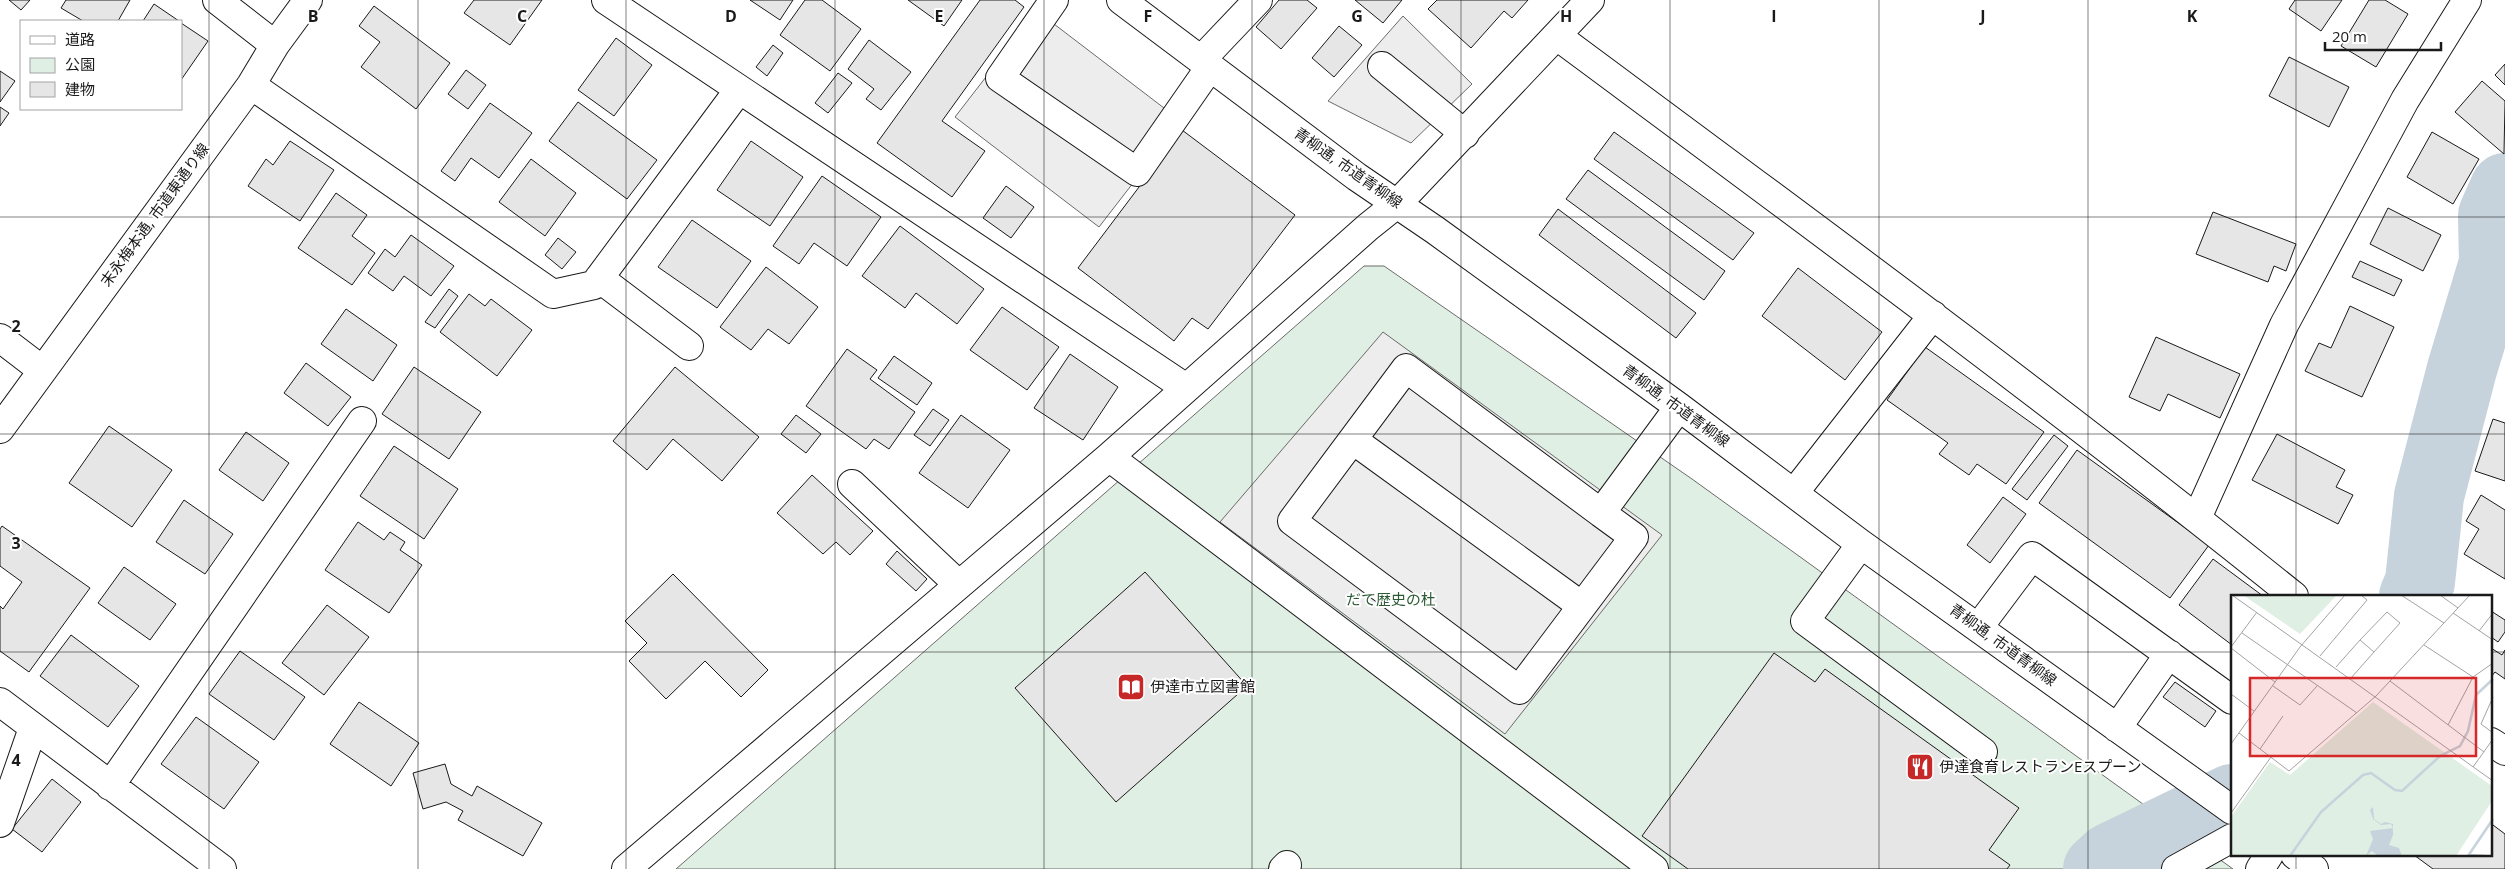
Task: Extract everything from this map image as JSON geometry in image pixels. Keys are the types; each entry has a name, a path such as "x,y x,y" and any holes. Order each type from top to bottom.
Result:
{"street":[{"path":"217,0 275,45"},
{"name":"末永梅本通, 市道東通り線","path":"0,429 251,85 275,45 308,0"},
{"path":"606,0 1186,388"},
{"path":"1054,0 1000,78 1137,172 1205,64 1258,0"},
{"name":"青柳通, 市道青柳線","path":"1121,0 1357,177 1398,203 1679,407 1861,544 2231,809"},
{"path":"626,869 1109,457 1368,227 1398,203 1590,0"},
{"path":"2197,518 2284,325 2405,100 2467,0"},
{"path":"1557,36 1933,315 2197,518 2293,595"},
{"path":"1382,66 1465,134"},
{"path":"251,85 553,294 594,286 738,90"},
{"path":"599,278 689,346"},
{"path":"1794,493 1933,315"},
{"path":"0,338 42,370"},
{"path":"1406,368 1601,513 1634,537 1519,690 1292,521 1406,368"},
{"path":"1601,513 1679,407"},
{"path":"110,786 362,421"},
{"path":"1352,440 1582,606"},
{"path":"1109,457 1654,869"},
{"path":"852,484 959,585"},
{"path":"1861,544 1805,621 1983,752"},
{"path":"1978,628 2032,556 2231,699"},
{"path":"2117,728 2169,654"},
{"path":"0,702 222,869"},
{"path":"0,823 33,728"},
{"path":"2492,743 2505,752"},
{"path":"2176,869 2231,839"},
{"path":"2260,869 2268,856"},
{"path":"2296,856 2314,869"}],"green space":[{"name":"だて歴史の杜","path":"1364,266 1384,266 1692,479 2233,869 676,869"}],"shaded area":[{"path":"1037,11 1181,121 1099,227 955,117"},
{"path":"1403,16 1472,84 1411,143 1328,101"},
{"path":"1383,332 1662,535 1505,734 1220,522"}],"building":[{"path":"9,0 30,0 21,10"},
{"path":"66,0 130,0 119,20 81,20 61,8"},
{"path":"474,0 542,0 510,45 464,13"},
{"path":"750,0 793,0 780,20"},
{"path":"805,0 822,0 861,29 830,71 780,35"},
{"path":"908,0 962,0 944,26"},
{"path":"980,0 1015,0 1024,7 942,121 985,151 952,197 877,143"},
{"path":"1279,0 1307,0 1317,8 1281,49 1256,27"},
{"path":"1355,0 1402,0 1383,23"},
{"path":"1437,0 1528,0 1512,18 1504,11 1471,48 1428,9"},
{"path":"2295,0 2342,0 2321,31 2289,9"},
{"path":"2369,0 2385,0 2408,14 2376,67 2341,46"},
{"path":"154,4 178,20 144,20"},
{"path":"374,6 450,63 416,109 361,67 380,42 359,26"},
{"path":"182,24 208,41 182,79"},
{"path":"1339,26 1362,45 1334,77 1312,58"},
{"path":"616,38 652,65 614,116 578,90"},
{"path":"869,40 911,72 881,110 866,99 874,89 848,69"},
{"path":"773,45 783,53 767,76 756,67"},
{"path":"2289,57 2349,87 2329,127 2269,96"},
{"path":"2505,64 2505,85 2495,75"},
{"path":"466,70 486,85 468,109 448,94"},
{"path":"0,71 15,81 0,102"},
{"path":"838,73 852,83 828,113 815,103"},
{"path":"2482,81 2505,101 2504,154 2455,112"},
{"path":"578,102 657,160 627,199 549,141"},
{"path":"490,103 532,133 499,178 471,158 455,181 441,171"},
{"path":"0,107 9,113 0,126"},
{"path":"1182,130 1295,215 1208,329 1192,318 1174,341 1078,268"},
{"path":"1614,132 1754,233 1733,260 1594,159"},
{"path":"2432,132 2479,159 2453,204 2407,177"},
{"path":"290,141 334,170 300,221 248,186 266,159 273,165"},
{"path":"751,141 803,177 770,226 717,190"},
{"path":"531,159 576,193 545,236 499,202"},
{"path":"1588,170 1725,271 1704,300 1566,199"},
{"path":"822,176 881,217 847,266 814,243 799,264 773,246"},
{"path":"1006,186 1034,207 1011,238 983,218"},
{"path":"336,193 367,215 352,236 375,253 352,285 298,248"},
{"path":"2388,208 2441,235 2423,271 2370,244"},
{"path":"1558,209 1696,313 1676,338 1539,235"},
{"path":"2213,212 2296,244 2286,271 2274,266 2268,282 2196,254"},
{"path":"692,220 751,261 717,308 658,267"},
{"path":"900,226 984,289 957,324 916,293 905,308 862,276"},
{"path":"411,235 454,266 431,296 404,276 393,291 368,273 385,249 395,257"},
{"path":"558,238 576,252 562,269 545,255"},
{"path":"2360,261 2402,280 2394,296 2352,277"},
{"path":"766,267 818,307 789,344 768,329 751,350 720,327"},
{"path":"1798,268 1882,332 1845,380 1762,316"},
{"path":"449,289 458,296 435,328 425,322"},
{"path":"469,294 485,306 491,299 532,330 497,376 440,332"},
{"path":"2350,306 2394,327 2362,397 2305,371 2319,343 2331,348"},
{"path":"1002,307 1059,347 1027,390 970,350"},
{"path":"346,309 397,345 373,381 321,344"},
{"path":"2156,337 2240,374 2220,418 2168,394 2160,411 2129,397"},
{"path":"1925,347 2044,432 2006,484 1977,464 1969,475 1939,454 1948,443 1887,400"},
{"path":"847,349 877,370 870,379 915,412 889,449 874,439 866,449 806,406"},
{"path":"1070,354 1118,387 1083,440 1034,408"},
{"path":"894,356 932,383 917,405 878,378"},
{"path":"306,363 351,397 328,426 284,393"},
{"path":"414,367 481,412 449,459 382,414"},
{"path":"675,367 759,437 722,481 673,439 647,470 613,441"},
{"path":"933,409 949,420 930,446 914,435"},
{"path":"796,415 821,434 806,453 781,434"},
{"path":"961,415 1010,450 968,508 919,473"},
{"path":"2493,419 2505,423 2505,481 2475,471"},
{"path":"109,426 172,470 132,527 69,483"},
{"path":"246,432 289,463 263,501 219,470"},
{"path":"2277,434 2345,470 2336,487 2353,495 2338,524 2252,480"},
{"path":"2054,435 2068,446 2027,500 2012,489"},
{"path":"394,446 458,489 424,539 360,496"},
{"path":"2077,450 2209,545 2170,598 2039,503"},
{"path":"812,475 873,531 850,555 836,542 823,554 777,513"},
{"path":"2481,495 2505,510 2505,579 2464,554 2479,529 2466,521"},
{"path":"2003,497 2026,514 1990,563 1967,545"},
{"path":"184,500 233,534 205,574 156,542"},
{"path":"358,522 384,540 390,532 405,542 400,550 422,565 389,613 325,570"},
{"path":"2,526 90,588 29,672 0,651 0,606 3,609 22,582 0,566 0,529"},
{"path":"897,551 927,579 916,591 886,564"},
{"path":"2213,559 2262,595 2231,595 2231,644 2179,605"},
{"path":"124,567 176,604 150,640 98,603"},
{"name":"伊達市立図書館","path":"1145,572 1247,686 1116,802 1015,688"},
{"path":"673,574 768,670 741,697 705,661 666,699 629,661 647,643 625,621"},
{"path":"327,605 369,637 324,695 282,663"},
{"path":"2492,612 2505,620 2505,632 2498,642 2492,638"},
{"path":"71,635 139,686 108,727 40,676"},
{"path":"2492,649 2502,655 2505,650 2505,679 2495,672 2492,676"},
{"path":"240,651 305,697 274,740 209,694"},
{"path":"1774,653 1815,682 1825,669 2019,808 1989,850 2010,865 2007,869 1688,869 1642,836"},
{"path":"2175,682 2216,711 2205,727 2163,697"},
{"path":"359,702 419,743 391,786 330,744"},
{"path":"196,717 259,762 224,809 161,764"},
{"path":"445,764 451,784 472,796 477,786 542,823 523,856 458,820 463,811 446,802 423,809 413,773"},
{"path":"52,779 81,802 42,852 12,829"},
{"path":"2493,825 2505,834 2505,869 2433,869 2415,856 2492,856"}],"waterway":[{"path":"2414,595 2420,582 2429,496 2462,369 2494,263 2493,215 2505,188"},
{"path":"2098,869 2110,858 2231,799"}],"place":[{"name":"伊達市立図書館","path":"1131,687"},
{"name":"伊達食育レストランEスプーン","path":"1920,767"}]}
